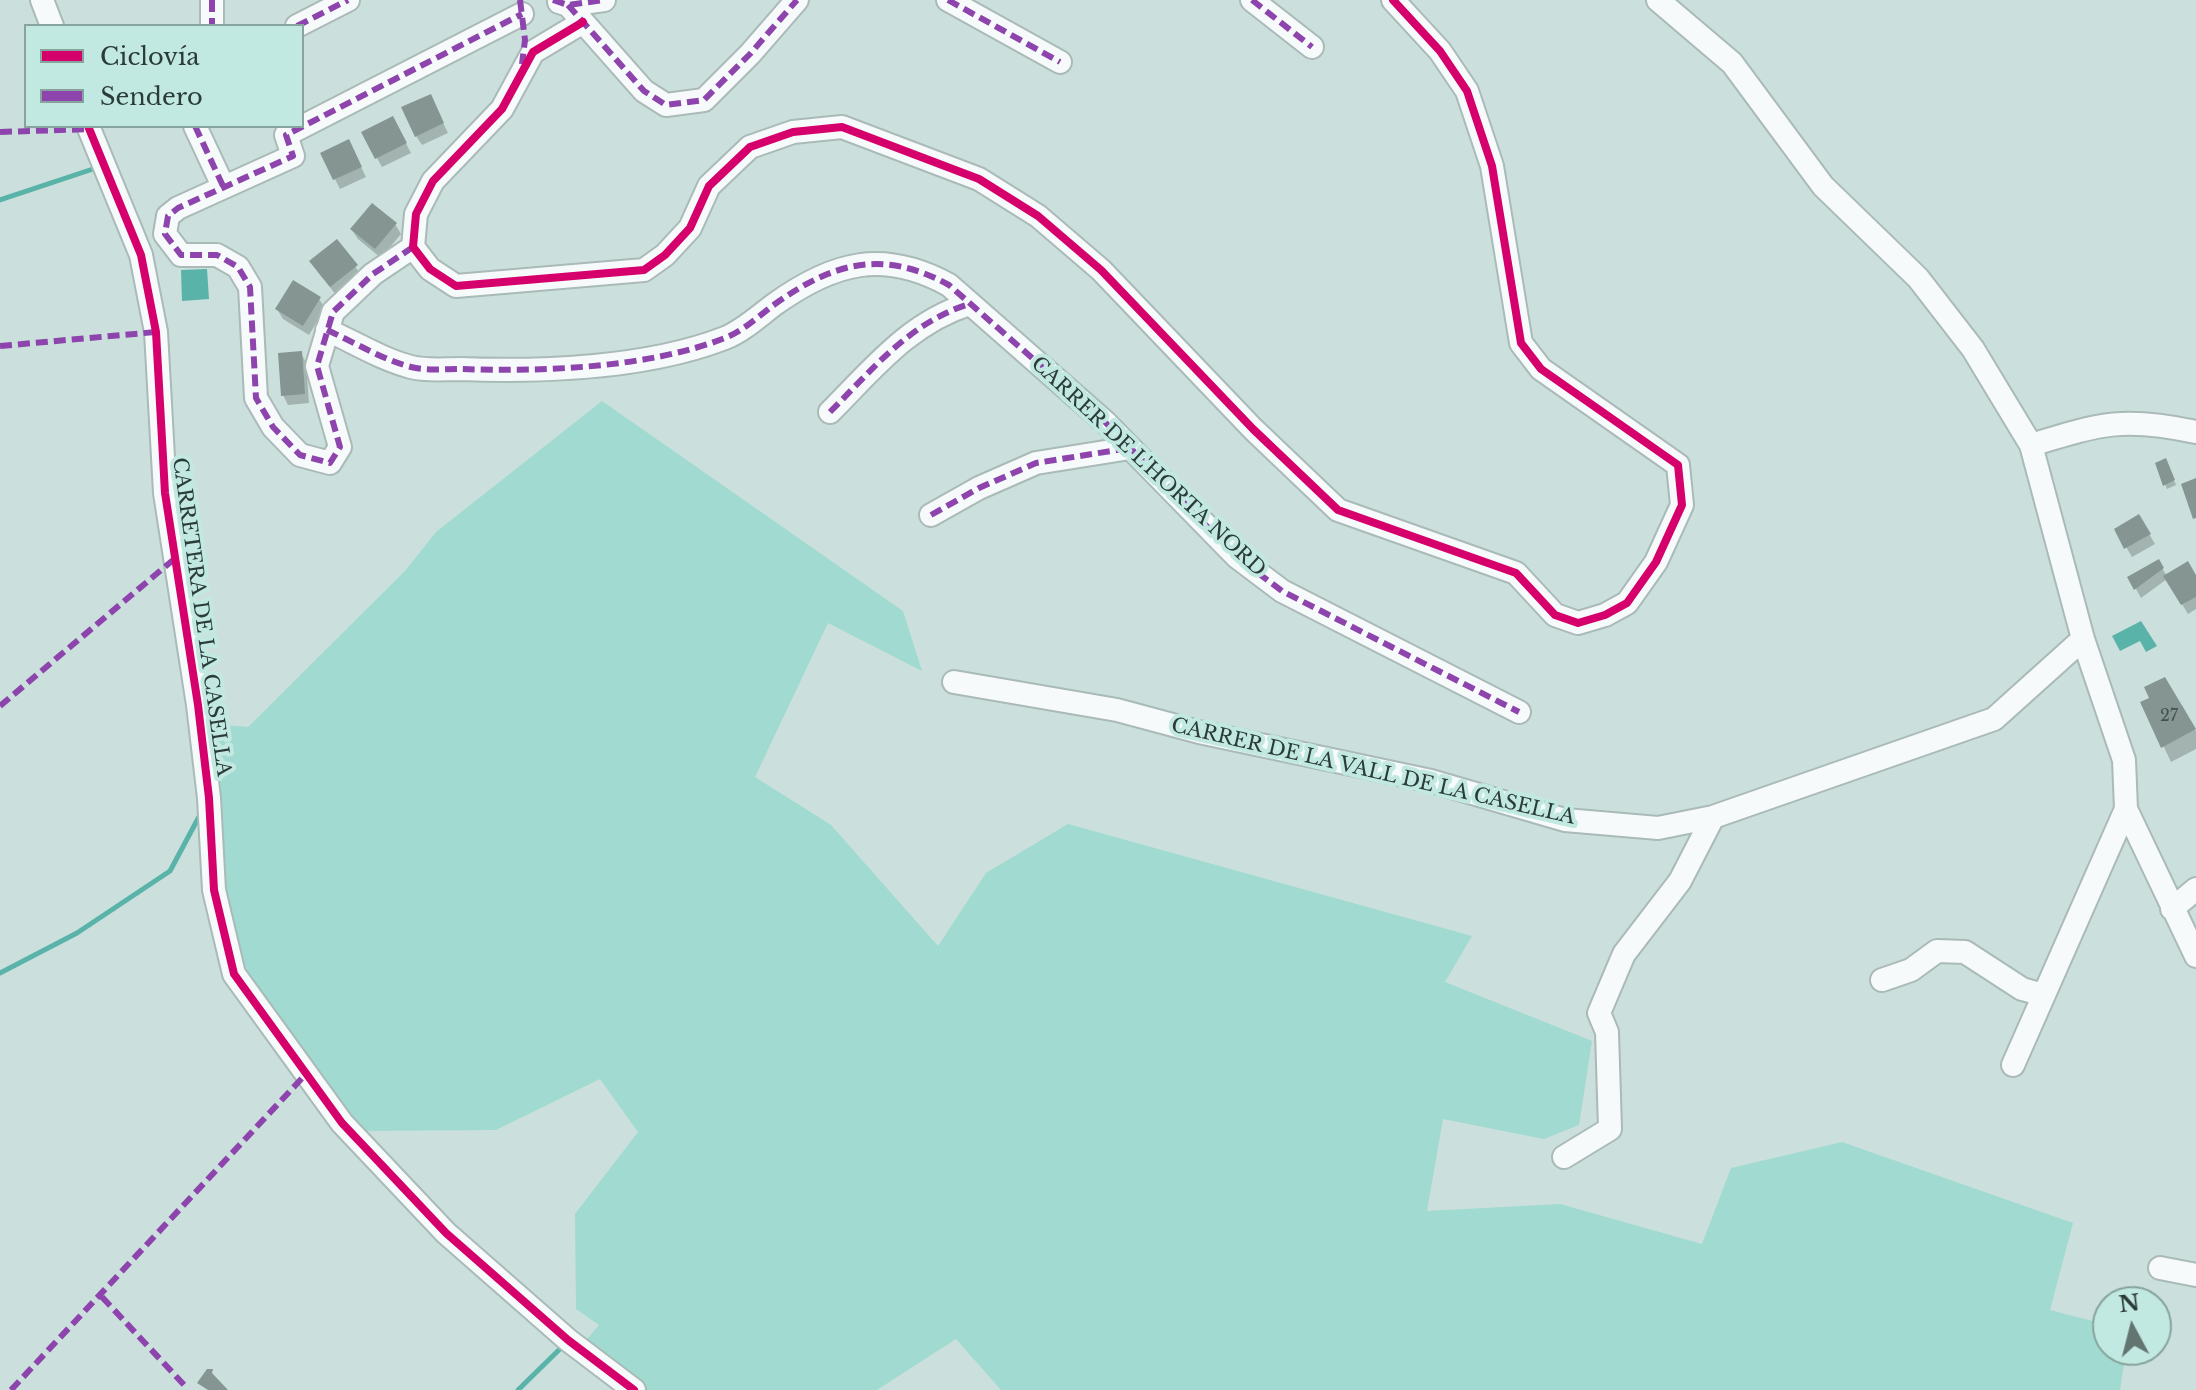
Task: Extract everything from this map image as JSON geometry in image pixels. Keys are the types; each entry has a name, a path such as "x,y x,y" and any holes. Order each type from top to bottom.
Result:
{"street":[{"path":"42,0 51,24"},
{"path":"212,0 212,24"},
{"path":"301,24 348,0"},
{"path":"604,0 568,9 522,67 502,109 433,181 416,214 413,247 430,269 456,286 644,270 665,255 690,228 709,186 750,147 793,132 842,127 979,179 1038,216 1101,270 1253,429 1338,510 1516,573 1555,615 1578,623 1605,615 1627,603 1656,562 1682,505 1678,465 1541,369 1521,343 1492,166 1467,91 1440,51 1393,0"},
{"path":"568,9 644,91 666,105 704,100 797,0"},
{"path":"948,0 1060,62"},
{"path":"1252,0 1312,47"},
{"path":"1658,0 1732,63 1823,186 1918,278 1973,349 2031,445 2083,639 2124,760 2126,809 2196,956"},
{"path":"304,125 521,7 522,67"},
{"name":"CARRETERA DE LA CASELLA","path":"93,128 141,255 156,332 165,493 198,705 209,798 214,890 234,974 342,1123 446,1233 568,1340 634,1390"},
{"path":"196,128 223,186"},
{"path":"299,128 286,135 293,156 178,208 168,216 165,234 181,255 217,255 238,267 250,287 256,398 273,427 300,455 330,463 340,447 317,366 333,312 373,274 413,247"},
{"name":"CARRER DE L'HORTA NORD","path":"327,330 372,354 415,368 497,371 652,358 727,338 808,280 843,266 886,263 920,269 949,285 1130,448 1237,557 1282,591 1519,712"},
{"path":"830,412 900,340 942,312 969,304"},
{"path":"2031,445 2104,423 2150,422 2196,432"},
{"path":"931,515 979,488 1036,463 1130,448"},
{"name":"CARRER DE LA VALL DE LA CASELLA","path":"954,682 1117,710 1199,732 1431,781 1565,820 1658,828 1713,817 1994,719 2083,639"},
{"path":"2013,1065 2126,809"},
{"path":"1564,1157 1610,1129 1607,1032 1599,1013 1624,954 1680,881 1713,817"},
{"path":"2172,909 2196,889"},
{"path":"1882,980 1911,970 1937,951 1965,952 2022,989 2044,995"},
{"path":"2160,1268 2196,1275"}],"green space":[{"path":"602,401 903,611 922,671 828,623 755,777 831,825 938,946 986,873 1068,824 1472,936 1445,982 1592,1041 1579,1125 1544,1139 1443,1119 1427,1211 1560,1204 1702,1244 1731,1168 1842,1142 2073,1223 2050,1310 2092,1321 2092,1366 2124,1366 2120,1390 1001,1390 956,1339 877,1390 646,1390 583,1344 599,1325 576,1309 575,1214 638,1132 600,1079 496,1130 358,1131 271,1011 243,961 234,936 220,858 211,724 248,727 405,571 436,532"}],"water":[{"path":"207,269 209,299 182,301 181,270"},
{"path":"2141,621 2157,646 2146,652 2140,641 2120,651 2112,636"}],"building":[{"path":"431,94 444,123 415,137 401,107"},
{"path":"393,116 407,143 375,159 361,132"},
{"path":"349,139 362,167 333,180 320,153"},
{"path":"372,203 397,223 375,249 350,229"},
{"path":"337,239 358,265 330,287 309,261"},
{"path":"293,280 321,297 303,326 275,309"},
{"path":"302,351 305,394 281,396 278,353"},
{"path":"2166,458 2175,480 2163,486 2155,463"},
{"path":"2196,478 2196,518 2193,519 2181,484"},
{"path":"2139,514 2151,534 2124,549 2114,529"},
{"path":"2159,559 2164,568 2134,590 2127,577"},
{"path":"2188,561 2196,575 2196,597 2181,605 2163,576"},
{"path":"2165,677 2196,729 2161,748 2140,702 2149,698 2144,687"},
{"path":"207,1369 213,1369 212,1373 228,1390 208,1390 197,1383"}],"waterway":[{"path":"0,200 99,167"},
{"path":"0,973 77,933 170,871 201,813"},
{"path":"518,1390 565,1344"}],"marked path":[{"path":"212,0 212,24"},
{"path":"301,24 348,0"},
{"path":"520,0 525,40 522,64"},
{"path":"553,0 568,5 604,0"},
{"path":"568,5 644,91 666,105 704,100 797,0"},
{"path":"948,0 1060,62"},
{"path":"1252,0 1312,47"},
{"path":"304,126 522,14"},
{"path":"196,128 223,186"},
{"path":"300,128 286,135 293,156 178,208 168,216 165,234 181,255 217,255 238,267 250,287 256,398 273,427 300,455 330,463 340,447 317,366 333,312 373,274 413,247"},
{"path":"0,132 93,129"},
{"path":"327,330 389,360 417,368 525,370 594,366 663,356 725,338 797,290 839,270 880,264 925,274 949,285 1105,422 1237,557 1282,591 1519,712"},
{"path":"830,412 910,335 948,312 969,304"},
{"path":"0,346 156,332"},
{"path":"931,515 979,488 1036,463 1130,448"},
{"path":"0,706 173,560"},
{"path":"11,1390 305,1075"},
{"path":"102,1297 187,1388"}],"cycle path":[{"path":"583,22 533,52 502,109 433,181 416,214 413,247 430,269 456,286 644,270 665,255 690,228 709,186 750,147 793,132 842,127 979,179 1038,216 1101,270 1253,429 1338,510 1516,573 1555,615 1578,623 1605,615 1627,603 1656,562 1682,505 1678,465 1541,369 1521,343 1492,166 1467,91 1440,51 1393,0"},
{"path":"89,128 141,255 156,332 165,493 198,705 209,798 214,890 234,974 342,1123 446,1233 568,1340 634,1390"}]}
